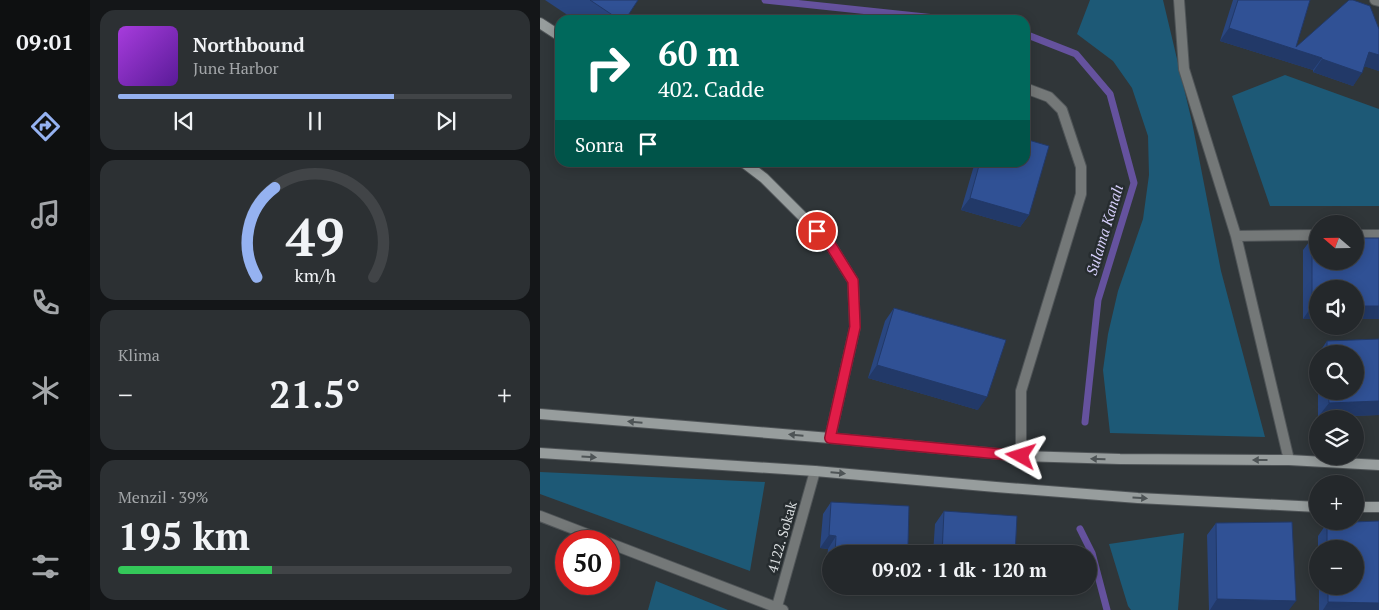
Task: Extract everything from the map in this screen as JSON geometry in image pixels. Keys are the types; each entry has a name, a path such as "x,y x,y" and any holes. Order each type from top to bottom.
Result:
{"main road":[{"path":"540,23 555,33"},
{"path":"750,167 764,178 830,244 853,281 855,327 830,438"},
{"path":"540,414 1021,456 1120,459 1289,460 1379,465"},
{"path":"540,454 815,471 1138,498 1309,506"},
{"path":"1364,507 1379,507"}],"street":[{"path":"1179,0 1184,69 1236,236 1289,460"},
{"path":"1375,0 1379,1"},
{"path":"1021,456 1021,391 1081,194 1082,166 1062,110 1050,97 1030,90"},
{"path":"1364,235 1379,234"},
{"path":"1236,236 1309,235"},
{"name":"4122. Sokak","path":"778,609 815,471"},
{"path":"540,516 576,530"},
{"path":"620,547 778,609"}],"shaded area":[{"path":"1090,0 1163,0 1192,122 1221,271 1265,437 1110,433 1103,370 1108,334 1118,291 1143,219 1149,175 1148,136 1132,88 1113,61 1077,34"},
{"path":"1285,75 1379,109 1379,206 1270,206 1232,96"},
{"path":"540,472 765,482 750,571 540,494"},
{"path":"1184,533 1178,610 1131,610 1128,606 1109,544"},
{"path":"656,581 728,610 648,610"}],"building":[{"path":"590,0 638,0 628,15 612,15"},
{"path":"1238,0 1310,0 1296,47 1349,0 1370,6 1379,29 1379,55 1369,52 1362,73 1229,28"},
{"path":"1030,140 1049,146 1029,215 970,198 979,167 1030,167"},
{"path":"1364,238 1379,238 1379,306 1364,306 1364,280 1312,280 1312,270 1364,270"},
{"path":"894,308 1006,340 987,397 877,365"},
{"path":"1379,339 1379,401 1329,403 1329,400 1364,400 1364,345 1327,345 1327,341"},
{"path":"831,502 909,506 908,545 836,545 836,536 829,535"},
{"path":"944,511 1017,516 1015,545 942,545"},
{"path":"1379,521 1379,603 1328,602 1328,595 1364,595 1364,540 1327,540 1327,530 1364,530 1364,522"},
{"path":"1292,522 1296,601 1217,599 1216,523"}],"waterway":[{"name":"Sulama Kanalı","path":"765,0 907,15"},
{"name":"Sulama Kanalı","path":"1030,36 1076,54 1110,94 1134,183 1098,300 1085,422"},
{"name":"Sulama Kanalı","path":"1080,529 1092,553 1107,610"}],"route":[{"path":"817,231 830,244 853,281 855,327 830,438 1021,456"}]}
